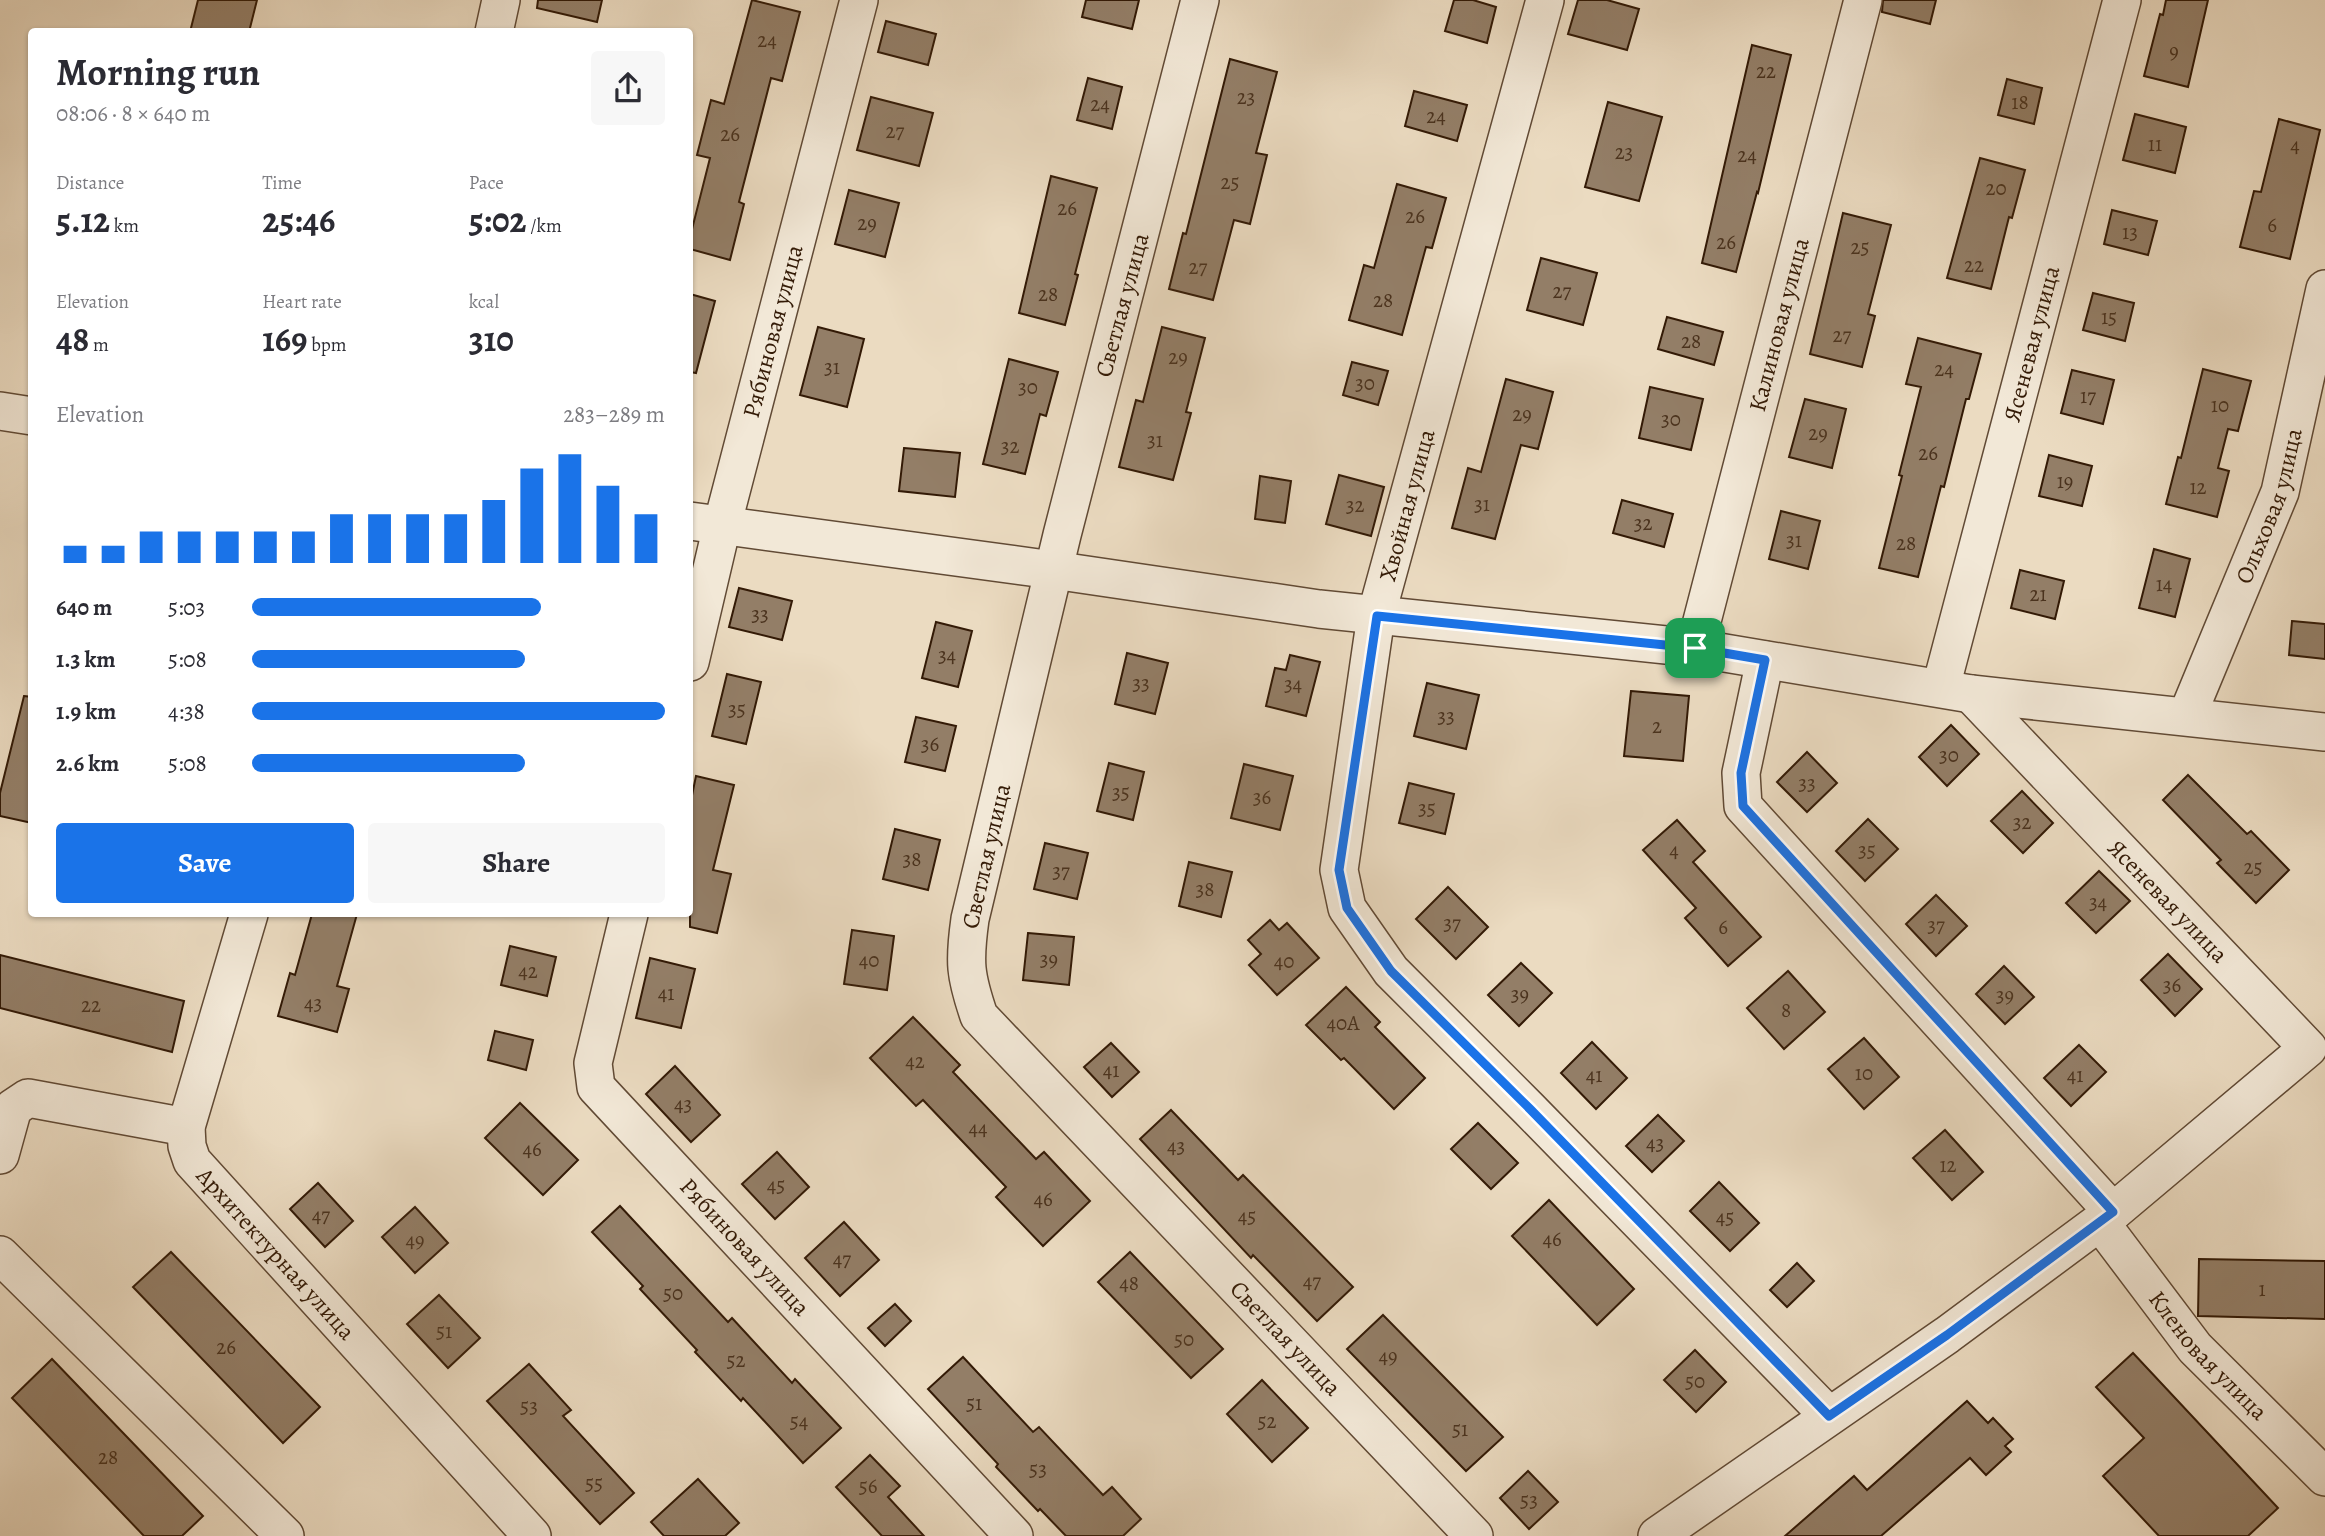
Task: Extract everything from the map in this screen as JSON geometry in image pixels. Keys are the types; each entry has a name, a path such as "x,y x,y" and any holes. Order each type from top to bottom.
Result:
{"street":[{"path":"495,28 501,0"},
{"name":"Рябиновая улица","path":"693,636 706,524 859,0"},
{"name":"Светлая улица","path":"1200,0 1053,570 970,919 965,955 967,983 979,1016 1474,1536"},
{"name":"Хвойная улица","path":"1545,0 1377,616 1339,870 1347,908 1391,971 1530,1109 1829,1416"},
{"name":"Калиновая улица","path":"1695,648 1863,0"},
{"name":"Ясеневая улица","path":"2122,0 1956,690 2319,1041"},
{"name":"Ольховая улица","path":"2188,716 2280,492 2325,289"},
{"path":"0,411 28,415"},
{"path":"706,524 1377,616 1695,648 1956,690 2325,732"},
{"path":"1765,660 1741,773 1743,806 2107,1217"},
{"name":"Архитектурная улица","path":"248,917 186,1127 187,1146 192,1161 532,1536"},
{"name":"Рябиновая улица","path":"628,917 593,1063 596,1087 1014,1536"},
{"path":"1677,1530 1829,1416 1947,1335 2107,1217 2319,1041"},
{"path":"0,1155 13,1108 29,1098 186,1127"},
{"name":"Кленовая улица","path":"2107,1217 2195,1348 2325,1477"},
{"path":"0,1255 285,1536"}],"building":[{"path":"198,0 257,0 250,28 191,28"},
{"path":"538,0 602,0 597,22 537,8"},
{"path":"752,0 800,12 782,81 771,78 739,202 744,204 730,260 693,250 693,225 710,158 697,155 711,100 724,104"},
{"path":"1086,0 1139,0 1132,29 1082,17"},
{"path":"1454,0 1473,0 1496,7 1487,43 1445,31"},
{"path":"1578,0 1607,0 1639,9 1627,50 1568,34"},
{"path":"1883,0 1936,0 1930,24 1882,12"},
{"path":"2166,0 2208,0 2188,87 2144,76"},
{"path":"886,21 936,34 928,65 878,52"},
{"path":"1752,45 1791,55 1736,272 1702,263"},
{"path":"1230,59 1277,72 1256,153 1267,155 1250,224 1234,220 1213,300 1169,289 1183,233 1186,234"},
{"path":"1088,78 1122,87 1112,129 1077,120"},
{"path":"2007,79 2042,88 2034,124 1998,115"},
{"path":"1414,91 1467,105 1457,141 1405,126"},
{"path":"871,97 933,113 919,166 857,150"},
{"path":"1608,102 1662,117 1639,201 1585,187"},
{"path":"2135,114 2186,127 2175,173 2123,160"},
{"path":"2279,119 2320,130 2290,259 2240,247 2254,191 2261,192"},
{"path":"1980,158 2025,170 2012,218 2009,217 1991,289 1947,278"},
{"path":"1051,176 1097,188 1065,325 1019,313"},
{"path":"1397,184 1446,198 1432,248 1426,247 1402,335 1349,320 1364,265 1374,268"},
{"path":"849,190 899,203 885,257 835,244"},
{"path":"2112,210 2157,221 2148,255 2104,244"},
{"path":"1843,213 1891,225 1868,314 1875,316 1862,367 1810,354"},
{"path":"1541,258 1597,273 1583,325 1527,310"},
{"path":"2093,293 2134,303 2125,341 2083,330"},
{"path":"693,295 715,301 696,373 693,372"},
{"path":"1667,317 1723,332 1714,365 1658,349"},
{"path":"818,327 864,339 847,407 800,395"},
{"path":"1162,327 1205,338 1186,412 1191,413 1173,480 1119,467 1136,400 1143,402"},
{"path":"1918,338 1981,354 1969,399 1966,399 1944,487 1941,486 1918,577 1879,568 1921,387 1906,384"},
{"path":"1009,359 1058,372 1046,416 1040,414 1025,474 983,464"},
{"path":"1352,362 1388,371 1378,405 1343,395"},
{"path":"2203,369 2251,381 2238,431 2228,429 2218,468 2229,471 2217,517 2166,504 2178,457 2181,458"},
{"path":"2072,370 2114,380 2103,424 2061,413"},
{"path":"1506,379 1553,392 1538,449 1521,445 1495,539 1452,528 1468,468 1481,472"},
{"path":"1650,387 1703,399 1691,450 1639,438"},
{"path":"1805,399 1846,409 1832,468 1789,457"},
{"path":"904,448 960,453 955,497 899,491"},
{"path":"2049,455 2092,466 2082,506 2039,496"},
{"path":"1339,475 1384,487 1371,536 1326,524"},
{"path":"1260,476 1291,481 1285,523 1255,519"},
{"path":"1622,500 1673,514 1664,547 1613,533"},
{"path":"1781,511 1820,521 1808,569 1769,559"},
{"path":"2154,549 2190,559 2175,617 2139,608"},
{"path":"2020,570 2064,581 2055,619 2011,608"},
{"path":"739,588 792,601 782,640 729,627"},
{"path":"2292,621 2325,624 2325,659 2289,655"},
{"path":"936,622 972,631 958,687 922,678"},
{"path":"1127,653 1168,663 1155,714 1115,704"},
{"path":"1290,655 1320,662 1306,716 1266,706 1275,668 1286,670"},
{"path":"727,674 761,682 746,744 712,736"},
{"path":"1427,683 1479,695 1466,749 1414,736"},
{"path":"1631,691 1689,696 1683,761 1624,756"},
{"path":"24,696 28,696 28,822 0,816 0,793"},
{"path":"916,717 956,726 945,771 905,762"},
{"path":"1951,725 1979,754 1947,786 1919,757"},
{"path":"1807,752 1837,783 1807,812 1777,782"},
{"path":"1109,763 1144,772 1133,820 1097,811"},
{"path":"1244,764 1293,776 1280,830 1231,818"},
{"path":"2188,775 2247,834 2251,831 2289,870 2256,903 2217,863 2221,860 2163,800"},
{"path":"696,776 734,785 713,870 731,874 717,933 690,927 690,917 693,917 693,790"},
{"path":"1409,783 1454,794 1445,834 1399,823"},
{"path":"2022,791 2053,823 2023,853 1991,821"},
{"path":"1868,819 1898,849 1865,881 1836,851"},
{"path":"1677,820 1705,851 1693,862 1761,937 1728,966 1685,918 1696,908 1643,850"},
{"path":"895,829 940,840 928,890 883,879"},
{"path":"1045,843 1088,853 1077,899 1034,889"},
{"path":"1189,862 1232,872 1221,917 1179,906"},
{"path":"2099,871 2130,901 2096,933 2066,903"},
{"path":"1448,887 1488,927 1456,959 1416,919"},
{"path":"1936,895 1967,926 1936,956 1906,924"},
{"path":"311,917 356,917 337,986 349,989 337,1032 278,1016 290,973 295,975"},
{"path":"1270,920 1279,930 1287,923 1319,958 1277,995 1249,965 1261,954 1248,940"},
{"path":"852,930 894,936 887,990 844,984"},
{"path":"1028,933 1074,937 1069,985 1023,980"},
{"path":"510,946 556,957 547,996 501,985"},
{"path":"2168,954 2202,989 2175,1016 2141,980"},
{"path":"0,955 184,1001 172,1052 0,1008"},
{"path":"650,958 695,969 681,1028 636,1018"},
{"path":"1521,963 1552,993 1519,1026 1488,995"},
{"path":"2004,966 2034,997 2005,1024 1976,994"},
{"path":"1788,971 1825,1012 1784,1049 1747,1008"},
{"path":"1346,987 1380,1022 1375,1027 1425,1078 1394,1109 1344,1058 1341,1060 1306,1025"},
{"path":"913,1017 960,1065 953,1072 1036,1159 1044,1152 1090,1201 1043,1246 996,1197 1006,1187 923,1100 916,1106 870,1058"},
{"path":"495,1031 533,1040 526,1070 488,1060"},
{"path":"1864,1038 1899,1077 1864,1109 1828,1069"},
{"path":"1592,1042 1627,1078 1596,1109 1561,1073"},
{"path":"1111,1043 1139,1072 1112,1097 1084,1067"},
{"path":"2079,1045 2106,1072 2071,1106 2044,1078"},
{"path":"675,1066 720,1115 691,1142 646,1094"},
{"path":"520,1103 578,1160 543,1195 485,1138"},
{"path":"1171,1110 1238,1180 1243,1175 1353,1287 1317,1321 1253,1255 1251,1258 1140,1139"},
{"path":"1658,1115 1684,1141 1652,1172 1626,1146"},
{"path":"1478,1123 1518,1163 1491,1189 1451,1149"},
{"path":"1945,1130 1983,1172 1952,1200 1913,1158"},
{"path":"777,1152 809,1187 775,1219 742,1184"},
{"path":"1719,1182 1759,1223 1730,1251 1690,1211"},
{"path":"318,1183 353,1221 325,1247 290,1209"},
{"path":"1549,1200 1634,1289 1597,1325 1512,1236"},
{"path":"620,1206 728,1322 732,1318 792,1383 795,1379 841,1428 803,1463 743,1398 741,1401 695,1352 697,1350 640,1289 643,1286 592,1232"},
{"path":"415,1207 448,1243 415,1273 382,1237"},
{"path":"844,1222 879,1260 840,1296 805,1258"},
{"path":"171,1252 320,1407 283,1443 133,1287"},
{"path":"1130,1252 1223,1349 1191,1378 1098,1282"},
{"path":"2199,1259 2325,1261 2325,1319 2198,1316"},
{"path":"1797,1263 1814,1281 1787,1307 1770,1290"},
{"path":"439,1295 480,1338 448,1368 407,1324"},
{"path":"895,1304 911,1321 885,1346 868,1328"},
{"path":"1383,1315 1503,1437 1466,1471 1347,1349"},
{"path":"1695,1350 1726,1382 1696,1412 1664,1380"},
{"path":"2133,1353 2278,1508 2248,1536 2159,1536 2103,1476 2144,1438 2096,1387"},
{"path":"963,1357 1033,1432 1039,1427 1103,1495 1112,1487 1141,1519 1123,1536 1066,1536 1040,1509 1038,1511 928,1389"},
{"path":"52,1359 203,1516 182,1536 144,1536 12,1398"},
{"path":"529,1364 571,1410 563,1416 634,1493 600,1524 487,1401"},
{"path":"1262,1380 1308,1428 1272,1462 1227,1414"},
{"path":"1967,1401 1988,1423 1993,1418 2013,1439 2005,1446 2011,1452 1986,1475 1970,1458 1881,1536 1785,1536 1854,1476 1867,1490"},
{"path":"870,1455 900,1486 888,1497 924,1536 882,1536 836,1487"},
{"path":"1528,1471 1558,1502 1529,1529 1500,1498"},
{"path":"698,1479 739,1523 725,1536 664,1536 651,1522"}],"route":[{"path":"1377,616 1695,648 1765,660 1741,773 1743,806 2113,1212 1947,1335 1829,1416 1530,1109 1391,971 1347,908 1339,870 1377,616"}]}
